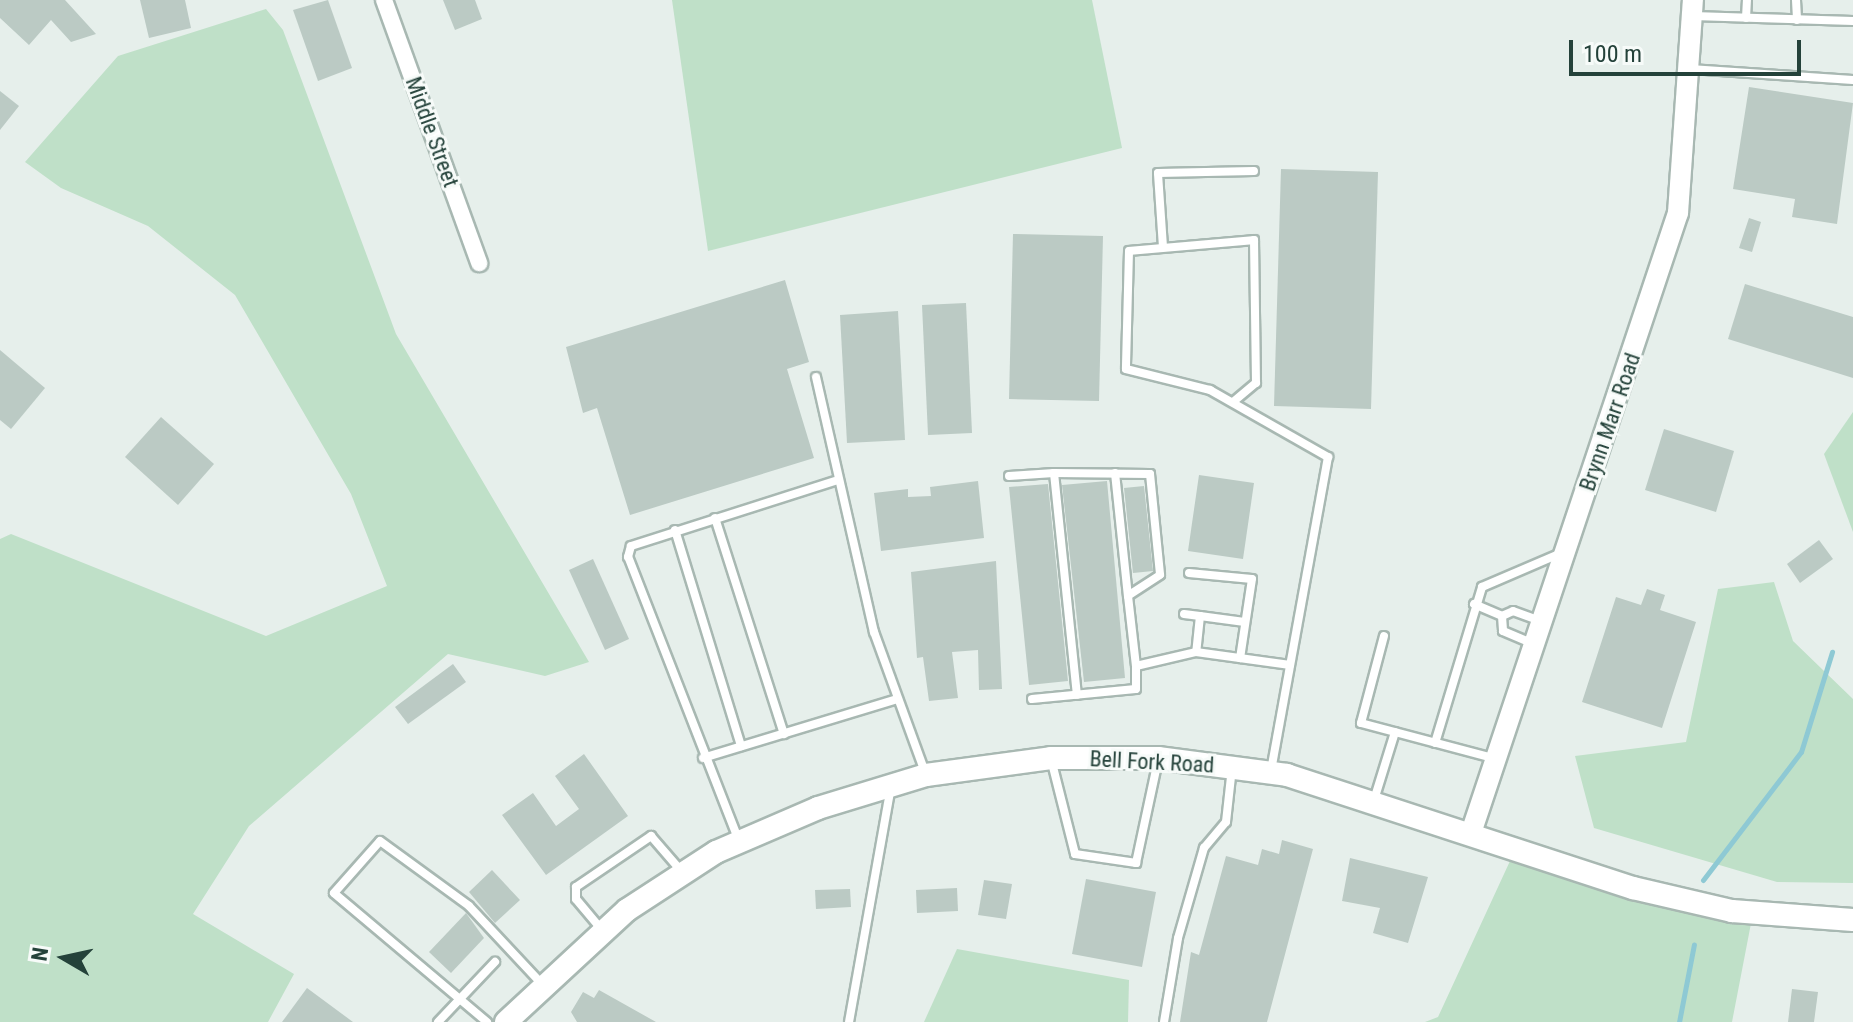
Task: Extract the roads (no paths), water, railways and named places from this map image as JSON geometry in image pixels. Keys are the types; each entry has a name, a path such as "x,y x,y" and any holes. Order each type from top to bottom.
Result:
{"main road":[{"name":"Bell Fork Road","path":"506,1022 541,983 602,931 683,874 739,842 926,775 1051,758 1158,758 1271,773 1471,833 1633,888 1732,911 1853,920"}],"street":[{"name":"Middle Street","path":"384,0 479,263"},
{"name":"Brynn Marr Road","path":"1471,833 1678,213 1693,8"}],"lane":[{"path":"1746,18 1747,0"},
{"path":"1796,0 1797,20"},
{"path":"1693,8 1746,18 1853,21"},
{"path":"1689,69 1853,80"},
{"path":"1163,247 1158,173 1254,171"},
{"path":"1233,402 1256,383 1254,240 1129,251 1126,369 1175,376 1233,402 1328,457 1271,773"},
{"path":"816,377 835,481 897,699 926,775"},
{"path":"1054,473 1077,695"},
{"path":"1032,699 1136,689 1115,473"},
{"path":"1009,476 1150,474 1160,575 1128,596"},
{"path":"739,842 703,758 628,557 637,541 835,481"},
{"path":"715,518 784,734"},
{"path":"675,530 741,746"},
{"path":"1435,743 1474,604 1482,587 1567,550"},
{"path":"1189,573 1252,579 1240,658"},
{"path":"1474,604 1502,616 1513,611 1543,622"},
{"path":"1184,614 1245,622"},
{"path":"1196,652 1200,616"},
{"path":"1502,616 1503,631 1534,644"},
{"path":"1384,636 1361,723 1496,759"},
{"path":"1136,666 1196,652 1290,665"},
{"path":"703,758 897,699"},
{"path":"1373,802 1395,732"},
{"path":"1051,758 1075,854 1136,863 1158,758"},
{"path":"1164,1022 1178,938 1204,848 1226,822 1232,767"},
{"path":"849,1022 890,786"},
{"path":"602,931 576,899 576,887 651,836 683,874"},
{"path":"487,1022 457,1002 334,893 380,841 469,906 541,983"},
{"path":"438,1022 495,962"}],"waterway":[{"path":"1703,880 1801,752 1832,652"},
{"path":"1679,1022 1694,944"}]}
